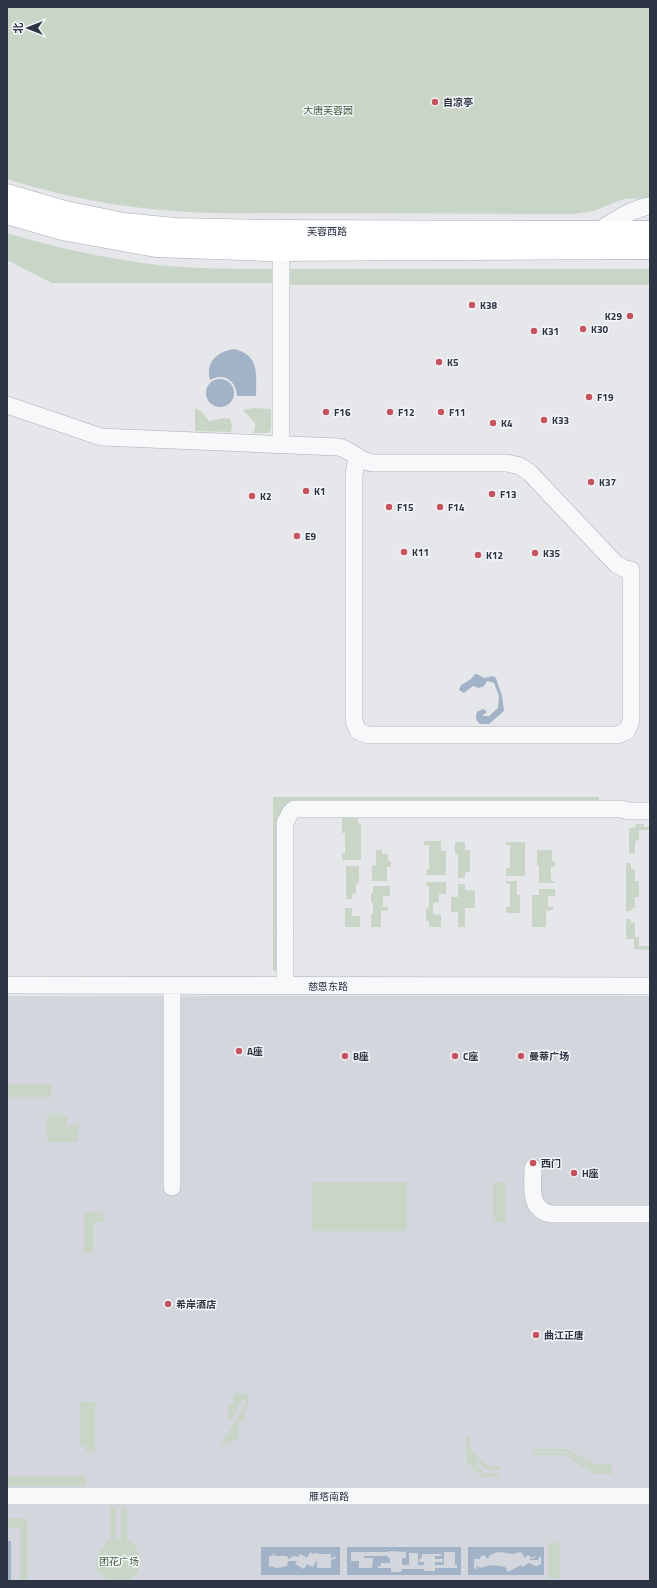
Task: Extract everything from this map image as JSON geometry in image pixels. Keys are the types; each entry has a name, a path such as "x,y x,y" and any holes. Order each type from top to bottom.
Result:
{"main road":[{"name":"芙蓉西路","path":"7,195 65,212 123,224 174,229 275,231 650,232"},
{"name":"芙蓉西路","path":"7,214 62,230 156,246 281,250 650,248"}],"street":[{"path":"597,232 624,215 642,207 650,206"},
{"path":"281,250 281,444"},
{"path":"7,405 101,437 340,447 345,448 365,462 373,463 507,463 520,466 530,473 616,564 625,569 631,570 631,721 627,731 617,735 368,735 358,731 354,721 354,475 356,456"},
{"path":"285,986 285,823 290,813 294,810 621,808 629,811 650,811"},
{"name":"慈恩东路","path":"7,985 650,986"},
{"path":"172,986 172,1187"},
{"path":"533,1168 535,1203 538,1208 544,1212 551,1214 650,1214"},
{"name":"雁塔南路","path":"7,1496 650,1496"}],"shaded area":[{"path":"7,996 650,996 650,1581 7,1581"}],"green space":[{"name":"大唐芙蓉园","path":"7,7 650,7 650,198 624,199 593,211 573,214 210,213 159,210 108,203 57,193 7,179"},
{"path":"7,233 82,252 139,263 202,268 274,269 274,283 52,283 7,260"},
{"path":"288,269 650,269 650,285 287,285"},
{"path":"195,408 202,412 209,421 225,418 230,419 232,425 231,432 195,431"},
{"path":"253,408 271,409 271,429 269,433 253,433 255,423 243,410"},
{"path":"273,797 599,797 599,801 292,803 278,971 273,971"},
{"path":"342,817 358,817 358,823 361,824 361,860 342,860 342,853 345,853 345,833 342,833"},
{"path":"636,824 644,824 644,827 650,827 650,830 639,830 639,840 635,841 635,854 629,854 629,828 635,828"},
{"path":"424,841 441,841 441,851 446,851 446,875 426,875 426,870 429,869 429,845 424,845"},
{"path":"455,842 465,842 465,850 470,850 470,872 465,872 465,878 458,878 458,854 455,853"},
{"path":"506,842 525,842 525,876 506,876 506,868 510,868 510,845 506,845"},
{"path":"376,850 382,850 382,854 388,854 388,861 391,861 391,867 387,867 387,881 372,881 372,866 376,865"},
{"path":"537,850 552,850 552,861 555,861 555,866 551,867 551,881 555,881 555,883 539,883"},
{"path":"626,863 631,863 631,869 635,869 635,881 639,881 639,897 635,897 635,908 631,909 631,911 626,911"},
{"path":"346,866 359,866 359,883 356,884 356,893 352,894 352,899 346,899"},
{"path":"506,881 517,881 517,895 520,895 520,913 506,913 506,907 510,907 510,884 506,883"},
{"path":"426,882 446,882 446,894 439,894 439,902 433,903 433,914 441,915 441,927 429,927 429,921 426,921 426,909 429,908 429,886 426,886"},
{"path":"458,884 465,884 465,890 475,890 475,908 465,908 465,927 458,927 458,912 451,912 451,897 458,897"},
{"path":"373,886 390,886 390,896 383,896 383,907 388,907 388,910 381,911 381,927 371,927 373,903 371,903 371,893 373,893"},
{"path":"539,889 555,889 555,896 548,896 548,907 553,907 553,910 546,911 546,927 532,927 532,895 539,895"},
{"path":"345,908 352,908 352,916 360,916 360,927 345,927"},
{"path":"626,919 631,919 631,923 635,923 635,937 639,937 639,946 650,946 650,950 634,949 634,939 626,939"},
{"path":"7,1084 51,1084 51,1097 7,1097"},
{"path":"47,1115 68,1115 66,1126 78,1124 78,1142 47,1142"},
{"path":"312,1182 407,1182 407,1231 312,1231"},
{"path":"493,1182 506,1182 506,1222 493,1222"},
{"path":"84,1212 103,1212 103,1222 93,1222 93,1253 84,1253"},
{"path":"233,1393 248,1393 248,1407 245,1408 245,1421 238,1421 238,1440 231,1440 231,1445 221,1445 247,1402 243,1399 228,1423 228,1404 233,1404"},
{"path":"80,1402 95,1402 95,1451 86,1452 86,1445 80,1445"},
{"path":"467,1436 470,1436 470,1448 489,1467 500,1467 500,1470 487,1470 478,1461 475,1464 484,1473 500,1473 500,1477 482,1477 467,1462"},
{"path":"533,1449 568,1449 584,1458 584,1460 586,1459 594,1464 612,1464 612,1470 594,1470 565,1452 533,1452"},
{"path":"533,1453 565,1453 594,1470 612,1470 612,1474 595,1474 564,1455 533,1455"},
{"path":"7,1476 86,1476 86,1486 7,1486"},
{"name":"团花广场","path":"110,1507 116,1507 116,1538 121,1539 121,1507 127,1507 127,1540 133,1544 140,1555 138,1572 130,1579 126,1580 111,1581 102,1576 98,1571 98,1554 110,1540"},
{"path":"7,1518 27,1518 27,1581 20,1581 20,1528 7,1527"},
{"path":"548,1543 560,1543 560,1578 548,1578"}],"water":[{"path":"234,349 248,356 255,366 256,396 237,396 232,382 228,379 220,377 210,380 209,368 214,358 223,352"},
{"path":"220,379 230,383 234,393 230,403 220,407 210,403 206,393 210,383"},
{"path":"475,674 484,678 493,676 496,678 502,696 504,711 489,724 480,724 476,719 476,714 478,711 484,709 487,712 482,716 489,716 498,708 499,696 494,683 487,681 484,686 479,688 473,686 464,693 459,690 461,685 471,679"},
{"path":"7,1541 11,1541 11,1580 7,1580"},
{"path":"261,1547 340,1547 340,1575 261,1575","holes":["310,1552 313,1554 331,1554 331,1559 335,1556 336,1558 331,1560 331,1568 317,1568 317,1560 313,1567 307,1564 304,1569 295,1564 297,1561 288,1561 287,1566 277,1568 269,1566 269,1556 272,1556 273,1554 276,1556 287,1556 288,1559 294,1556 298,1557 300,1554 307,1558"]},
{"path":"347,1547 461,1547 461,1575 347,1575","holes":["351,1552 406,1552 406,1558 402,1558 402,1565 409,1565 409,1553 418,1553 418,1565 424,1565 424,1562 419,1562 422,1554 441,1554 441,1556 435,1556 435,1559 443,1559 443,1562 435,1562 435,1565 444,1565 444,1552 455,1552 455,1565 457,1565 457,1568 435,1568 435,1571 424,1571 424,1569 402,1569 401,1572 391,1572 391,1568 378,1568 378,1566 381,1566 381,1563 390,1563 390,1558 388,1558 388,1556 364,1556 364,1558 373,1558 372,1568 359,1568 359,1561 351,1561"]},
{"path":"468,1547 544,1547 544,1575 468,1575","holes":["498,1552 513,1554 521,1552 525,1558 528,1555 532,1558 535,1556 536,1557 532,1559 530,1558 530,1560 538,1560 541,1556 541,1564 536,1566 529,1563 522,1567 521,1565 508,1572 505,1567 495,1565 489,1565 481,1568 476,1566 477,1569 474,1568 474,1559 480,1559 481,1556 484,1555 488,1559 490,1555"]}],"place":[{"name":"自凉亭","path":"435,102"},
{"name":"K38","path":"472,305"},
{"name":"K29","path":"630,316"},
{"name":"K30","path":"583,329"},
{"name":"K31","path":"534,331"},
{"name":"K5","path":"439,362"},
{"name":"F19","path":"589,397"},
{"name":"F16","path":"326,412"},
{"name":"F12","path":"390,412"},
{"name":"F11","path":"441,412"},
{"name":"K33","path":"544,420"},
{"name":"K4","path":"493,423"},
{"name":"K37","path":"591,482"},
{"name":"K1","path":"306,491"},
{"name":"F13","path":"492,494"},
{"name":"K2","path":"252,496"},
{"name":"F15","path":"389,507"},
{"name":"F14","path":"440,507"},
{"name":"E9","path":"297,536"},
{"name":"K11","path":"404,552"},
{"name":"K35","path":"535,553"},
{"name":"K12","path":"478,555"},
{"name":"A座","path":"239,1051"},
{"name":"B座","path":"345,1056"},
{"name":"C座","path":"455,1056"},
{"name":"曼蒂广场","path":"521,1056"},
{"name":"西门","path":"533,1163"},
{"name":"H座","path":"574,1173"},
{"name":"希岸酒店","path":"168,1304"},
{"name":"曲江正唐","path":"536,1335"}]}
